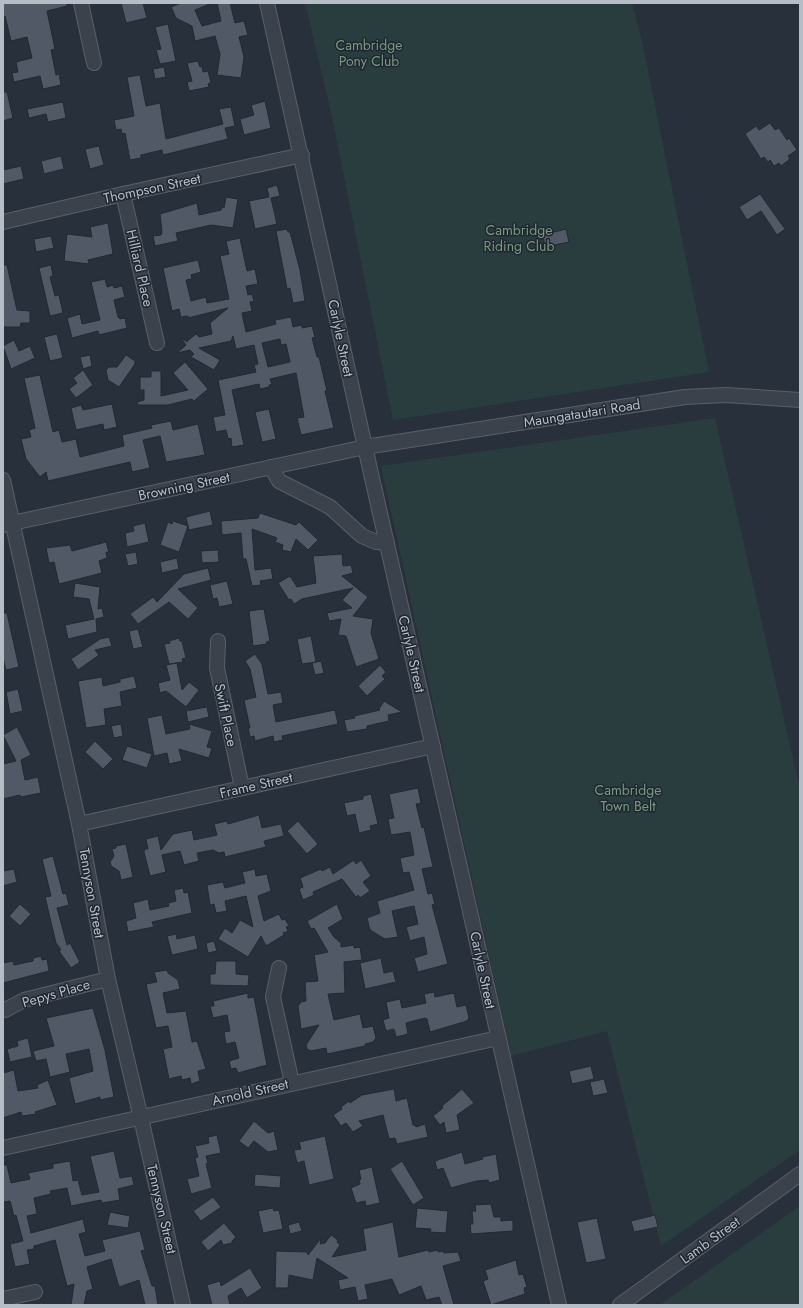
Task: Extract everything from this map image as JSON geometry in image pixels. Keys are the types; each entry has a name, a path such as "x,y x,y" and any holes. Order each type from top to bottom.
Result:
{"street":[{"path":"81,3 94,63"},
{"name":"Carlyle Street","path":"267,3 302,156 365,447 559,1305"},
{"name":"Thompson Street","path":"3,222 123,194 302,156"},
{"name":"Hilliard Place","path":"123,194 157,343"},
{"name":"Maungatautari Road","path":"365,447 685,397 726,395 800,400"},
{"name":"Browning Street","path":"8,524 365,447"},
{"path":"271,467 279,481 330,507 362,536 376,542 387,543"},
{"name":"Tennyson Street","path":"3,480 8,524 79,824 108,979 183,1305"},
{"name":"Swift Place","path":"218,641 216,668 242,788"},
{"name":"Frame Street","path":"79,824 433,746"},
{"path":"280,968 273,997 292,1083"},
{"name":"Pepys Place","path":"5,1010 24,1000 108,979"},
{"name":"Arnold Street","path":"3,1148 498,1038"},
{"name":"Lamb Street","path":"620,1305 800,1174"},
{"path":"3,1299 35,1292"}],"green space":[{"name":"Cambridge Riding Club","path":"305,3 632,3 642,41 709,372 393,420 331,112"},
{"name":"Cambridge Town Belt","path":"715,418 800,789 800,1150 661,1246 607,1031 511,1056 381,466"},
{"path":"800,1206 800,1305 660,1305"}],"building":[{"path":"3,3 67,3 67,6 47,11 55,49 51,50 56,75 59,74 61,85 43,89 40,76 14,82 12,73 18,72 16,62 32,58 27,37 11,41 5,16 3,17"},
{"path":"121,3 143,3 147,18 126,23"},
{"path":"181,3 212,3 195,10 202,26 221,21 217,3 230,3 235,23 244,21 248,35 239,37 244,57 241,78 217,75 220,54 215,36 195,41 192,26 176,18 171,7"},
{"path":"168,24 176,61 160,64 156,50 161,49 155,27"},
{"path":"198,61 200,67 202,66 203,72 208,71 211,83 208,84 209,87 189,91 187,82 192,81 187,63"},
{"path":"164,67 166,77 155,79 153,69"},
{"path":"140,75 146,106 160,103 166,139 223,124 219,109 231,107 235,126 225,128 228,139 163,155 162,150 141,155 141,158 130,160 125,133 122,134 121,129 116,130 114,120 134,116 127,77"},
{"path":"3,92 7,92 13,118 3,121"},
{"path":"265,101 271,128 244,135 240,119 254,115 251,105"},
{"path":"63,102 66,118 48,122 46,114 29,118 27,109"},
{"path":"770,123 775,130 779,128 787,140 789,138 797,150 788,156 790,159 781,166 779,163 774,166 770,160 768,162 764,157 761,159 745,134 756,126 759,130"},
{"path":"99,146 104,165 90,169 85,149"},
{"path":"61,156 64,169 44,174 41,161"},
{"path":"21,166 24,179 3,184 3,170"},
{"path":"277,185 280,196 271,198 277,224 255,229 249,201 269,197 267,188"},
{"path":"760,194 785,229 777,235 761,211 747,220 739,207"},
{"path":"226,197 238,199 233,228 211,225 176,233 178,241 155,246 153,236 161,235 162,232 160,214 197,203 199,215 221,210 222,207 224,208"},
{"path":"108,223 113,254 88,260 89,264 64,261 67,234 92,237 90,227"},
{"path":"287,229 288,232 290,232 300,270 305,301 293,303 290,288 287,289 276,231"},
{"path":"566,229 569,242 545,247 543,235"},
{"path":"51,236 54,248 36,252 34,239"},
{"path":"240,238 247,271 255,269 258,284 246,286 248,295 252,294 254,301 250,302 252,311 242,313 246,332 276,324 275,320 291,317 293,327 302,325 302,328 312,326 315,337 312,338 317,357 319,357 334,428 301,435 297,418 304,417 296,373 270,379 272,384 269,385 269,387 260,389 259,384 232,390 244,445 232,447 231,438 228,439 226,430 216,432 213,417 225,415 218,380 256,372 254,365 258,364 254,345 236,349 233,336 231,341 199,348 220,360 214,370 191,357 194,354 190,350 177,353 186,345 181,338 188,342 187,341 196,334 199,337 212,334 210,323 228,308 188,318 188,316 181,317 179,309 172,311 163,268 198,260 201,272 191,275 192,279 186,280 191,301 206,297 207,303 229,299 220,256 229,254 226,241","holes":["280,339 281,345 286,344 290,362 268,367 262,343"]},
{"path":"3,265 7,265 17,310 30,311 30,323 21,323 20,327 3,327"},
{"path":"51,265 53,276 50,277 55,296 59,295 63,313 50,316 39,268"},
{"path":"105,279 107,287 113,285 114,288 122,286 125,297 114,300 118,317 120,319 125,318 127,328 99,335 98,331 72,338 67,318 80,314 82,324 100,320 91,282"},
{"path":"57,334 63,358 50,361 44,337"},
{"path":"14,340 19,351 30,346 35,358 11,369 3,346"},
{"path":"90,355 92,366 83,369 80,357"},
{"path":"126,355 135,361 135,364 119,387 108,380 106,370 109,367 117,367"},
{"path":"185,362 208,389 194,401 192,399 168,405 138,405 137,402 144,400 144,390 140,390 140,377 151,377 151,371 161,371 161,396 188,390 173,373"},
{"path":"83,370 93,385 76,398 69,389 77,383 73,378"},
{"path":"40,375 53,432 59,430 62,442 76,439 80,457 124,446 122,435 152,428 151,425 171,421 173,430 198,424 205,455 166,462 160,436 143,440 150,468 132,472 130,462 48,481 46,472 40,477 26,459 21,439 31,437 29,430 35,428 24,378"},
{"path":"112,404 117,427 104,430 103,424 76,430 71,408 81,405 83,410"},
{"path":"269,409 276,439 262,442 255,412"},
{"path":"210,511 213,525 189,530 186,517"},
{"path":"260,513 296,525 299,522 318,540 308,550 296,539 291,552 282,550 283,545 275,542 277,538 252,529 255,570 271,568 273,579 260,581 261,585 252,586 246,559 243,559 241,533 222,535 221,521 258,518"},
{"path":"173,521 188,526 179,552 160,545 168,522 172,524"},
{"path":"145,523 149,542 127,547 125,533 134,531 133,526"},
{"path":"106,542 109,552 106,552 107,558 99,561 102,573 59,584 54,562 49,563 46,548 70,545 72,551"},
{"path":"218,550 219,562 202,563 201,551"},
{"path":"136,552 138,564 128,566 125,554"},
{"path":"342,554 343,566 351,565 353,573 342,576 368,597 353,616 373,619 371,633 379,659 356,667 346,636 338,635 341,619 329,621 327,613 352,608 342,600 353,588 302,599 294,604 291,599 289,600 278,583 290,576 297,587 316,583 313,556"},
{"path":"177,558 179,569 162,573 160,562"},
{"path":"208,568 211,580 178,589 198,608 188,619 169,602 138,624 130,614 153,597 157,602 184,574"},
{"path":"227,581 233,604 219,607 217,598 213,599 210,585"},
{"path":"75,583 100,587 98,609 102,608 104,617 96,619 97,632 68,639 65,625 94,619 89,599 73,597"},
{"path":"264,609 270,641 266,642 267,644 253,646 249,611"},
{"path":"3,613 7,613 19,667 6,670 3,658"},
{"path":"138,629 143,647 133,649 129,631"},
{"path":"311,636 316,662 302,664 297,639"},
{"path":"109,637 112,646 95,650 99,655 78,670 71,659 100,639"},
{"path":"179,638 180,641 182,641 186,658 182,659 183,662 169,664 164,644 170,643 169,641"},
{"path":"255,654 262,664 268,694 281,692 283,703 273,705 276,722 335,710 338,724 282,736 283,740 274,742 273,736 255,741 254,736 250,737 248,728 250,728 244,700 256,697 250,669 245,661"},
{"path":"321,661 324,673 315,675 312,663"},
{"path":"177,663 182,690 189,682 199,690 186,707 166,691 160,693 158,683 170,680 166,665"},
{"path":"380,665 386,672 382,676 385,679 367,696 358,686"},
{"path":"134,676 137,688 120,692 122,706 104,709 106,725 86,728 78,681 102,677 103,686 120,682 120,679"},
{"path":"18,689 23,711 10,714 6,692"},
{"path":"384,701 402,712 388,715 389,721 367,726 367,729 347,732 344,720 380,710 379,709"},
{"path":"207,707 209,717 188,722 186,711"},
{"path":"162,715 166,734 190,729 189,724 212,731 207,747 212,748 209,758 179,749 182,761 169,764 167,753 154,756 147,718"},
{"path":"121,724 123,736 114,738 111,726"},
{"path":"17,727 31,755 21,760 25,780 38,777 41,793 21,797 20,795 3,799 3,764 16,761 3,735"},
{"path":"95,741 113,759 103,769 85,752"},
{"path":"127,746 152,754 147,768 122,760"},
{"path":"418,788 421,803 416,804 422,828 424,827 433,867 422,869 428,894 432,893 435,904 432,905 448,964 418,972 414,958 427,954 424,937 410,941 406,927 418,924 414,906 392,911 398,937 385,939 370,930 367,918 380,913 377,901 414,890 409,872 403,873 400,858 414,855 410,832 391,835 388,819 394,818 389,794"},
{"path":"371,794 378,824 370,826 371,830 359,833 355,814 347,816 344,803 363,799 363,796"},
{"path":"259,815 262,828 281,824 284,836 264,841 266,847 225,857 224,852 219,853 213,850 197,853 199,861 184,865 180,851 162,855 166,872 150,876 144,852 145,849 148,849 146,839 158,836 161,850 173,834 192,830 194,840 217,835 214,824 227,821 228,824"},
{"path":"298,821 318,844 307,854 287,831"},
{"path":"126,844 133,877 121,880 119,871 111,866 110,862 114,856 112,849 116,848 116,846"},
{"path":"53,856 63,894 66,893 69,905 57,908 67,945 70,943 80,962 71,968 59,951 61,950 56,943 45,897 51,896 42,859"},
{"path":"354,860 356,864 361,860 371,876 363,882 370,891 360,898 358,895 356,897 342,879 313,892 314,895 303,900 299,889 303,887 300,878 321,869 322,871 330,867 333,874"},
{"path":"14,869 17,882 3,886 3,871"},
{"path":"255,869 256,876 267,874 271,891 258,896 264,921 279,914 282,920 285,919 289,926 286,927 288,931 283,933 284,935 266,946 261,936 248,957 218,939 225,928 232,933 240,920 253,927 246,896 225,901 227,911 216,913 214,904 210,905 207,885 223,882 225,888 245,883 242,872"},
{"path":"183,888 184,893 188,892 192,913 152,922 154,927 128,932 126,921 136,918 133,903 148,899 150,910 169,906 168,903 176,901 174,890"},
{"path":"20,904 31,914 20,926 9,916"},
{"path":"337,904 343,919 328,928 334,937 341,943 341,947 354,945 354,948 360,947 362,960 344,962 345,993 328,994 334,1020 360,1014 363,1028 373,1026 376,1038 373,1042 365,1044 365,1046 327,1054 326,1048 311,1051 307,1049 306,1045 319,1025 301,1029 298,1006 301,1002 306,1001 305,982 318,981 314,955 328,952 314,928 311,929 307,921"},
{"path":"176,934 177,939 195,935 198,949 172,955 167,936"},
{"path":"214,941 217,951 208,953 206,943"},
{"path":"41,956 42,960 47,959 49,971 3,983 3,963 13,961 14,965 33,961 33,958"},
{"path":"381,958 384,973 393,971 396,982 365,989 360,963"},
{"path":"216,961 236,961 236,974 249,975 248,986 210,985 210,974 215,974"},
{"path":"167,970 168,973 178,980 180,989 163,993 167,1013 186,1011 192,1042 197,1041 206,1069 198,1071 200,1081 191,1084 190,1078 182,1080 181,1076 169,1079 163,1049 172,1047 168,1026 156,1028 146,984 157,982 154,972"},
{"path":"434,992 435,997 454,993 457,1007 466,1005 469,1018 467,1021 430,1032 427,1019 425,1018 406,1023 408,1034 396,1037 394,1029 386,1031 383,1020 389,1018 386,1002 400,999 402,1008 426,1003 424,994"},
{"path":"248,993 248,998 254,997 267,1065 238,1073 236,1068 231,1069 229,1061 239,1058 235,1042 226,1044 224,1032 230,1031 227,1015 213,1018 210,1006 214,1006 213,1001"},
{"path":"93,1008 105,1050 114,1097 100,1100 100,1097 75,1104 69,1078 93,1071 89,1049 66,1054 70,1072 50,1077 46,1059 36,1061 33,1051 54,1046 46,1018"},
{"path":"28,1038 32,1057 10,1062 7,1049 18,1046 17,1041"},
{"path":"591,1066 594,1079 572,1084 569,1071"},
{"path":"14,1070 18,1091 38,1088 37,1085 48,1080 57,1105 35,1112 36,1114 22,1116 21,1112 3,1118 3,1073"},
{"path":"604,1079 608,1093 593,1096 590,1082"},
{"path":"394,1089 396,1101 407,1098 413,1125 416,1127 425,1124 428,1137 397,1144 395,1138 389,1139 383,1115 359,1121 363,1126 353,1132 346,1123 341,1126 333,1115 342,1109 341,1107 349,1101 350,1103 362,1095"},
{"path":"462,1089 474,1103 457,1115 460,1130 446,1133 444,1122 440,1125 433,1116"},
{"path":"254,1121 268,1133 274,1131 278,1150 268,1152 254,1141 248,1148 239,1141"},
{"path":"217,1135 221,1153 206,1156 208,1163 206,1164 212,1188 191,1194 187,1179 199,1176 195,1158 198,1157 195,1146 209,1143 208,1137"},
{"path":"325,1136 334,1179 309,1185 304,1161 297,1163 294,1150 301,1149 299,1142"},
{"path":"114,1151 120,1178 132,1176 134,1185 118,1189 120,1200 102,1203 101,1200 71,1206 67,1188 50,1191 51,1194 34,1198 37,1214 27,1216 31,1233 83,1219 86,1232 79,1234 85,1256 105,1251 102,1240 140,1231 145,1250 141,1251 152,1286 155,1286 158,1305 145,1305 139,1280 119,1287 111,1259 87,1267 93,1289 87,1291 84,1305 71,1305 74,1284 67,1286 55,1240 34,1246 34,1249 27,1250 30,1264 15,1267 10,1244 23,1241 16,1215 14,1216 10,1201 3,1202 3,1165 7,1165 11,1183 30,1179 28,1173 53,1168 53,1164 70,1161 73,1181 78,1180 82,1195 99,1192 90,1156"},
{"path":"462,1152 465,1164 483,1159 482,1157 496,1154 500,1180 489,1183 488,1180 476,1181 451,1188 443,1168 437,1170 435,1161"},
{"path":"402,1161 424,1198 413,1205 390,1169"},
{"path":"372,1167 380,1203 366,1206 365,1201 356,1203 351,1188 360,1184 359,1180 361,1179 359,1170"},
{"path":"255,1174 281,1176 280,1188 254,1186"},
{"path":"213,1197 221,1207 201,1221 193,1211"},
{"path":"491,1204 494,1217 501,1217 501,1221 513,1220 513,1231 471,1234 470,1224 473,1224 472,1211 476,1211 475,1205"},
{"path":"273,1208 274,1211 279,1210 283,1229 263,1233 258,1211"},
{"path":"417,1208 448,1211 446,1233 430,1232 431,1229 415,1228"},
{"path":"110,1212 130,1216 128,1228 107,1225"},
{"path":"655,1215 658,1227 634,1232 631,1221"},
{"path":"597,1218 606,1259 586,1263 577,1222"},
{"path":"299,1222 302,1231 290,1234 288,1225"},
{"path":"393,1222 399,1257 428,1250 429,1252 438,1250 438,1252 443,1251 444,1253 458,1252 461,1261 443,1266 454,1305 442,1305 439,1297 426,1300 421,1286 399,1295 392,1279 365,1285 368,1299 358,1301 355,1287 340,1290 338,1280 348,1278 317,1258 313,1280 289,1275 288,1288 275,1288 276,1251 307,1252 308,1255 321,1238 320,1244 325,1243 331,1235 338,1240 337,1242 340,1245 332,1257 366,1250 363,1229"},
{"path":"224,1223 236,1237 232,1243 223,1245 221,1240 208,1251 201,1242"},
{"path":"516,1260 519,1275 523,1274 527,1287 524,1288 525,1294 491,1305 483,1281 488,1279 485,1270"},
{"path":"250,1268 262,1288 247,1298 241,1288 228,1296 230,1305 212,1305 207,1285 220,1281 221,1286"}],"park label":[{"name":"Cambridge Pony Club","path":"369,54"}]}
